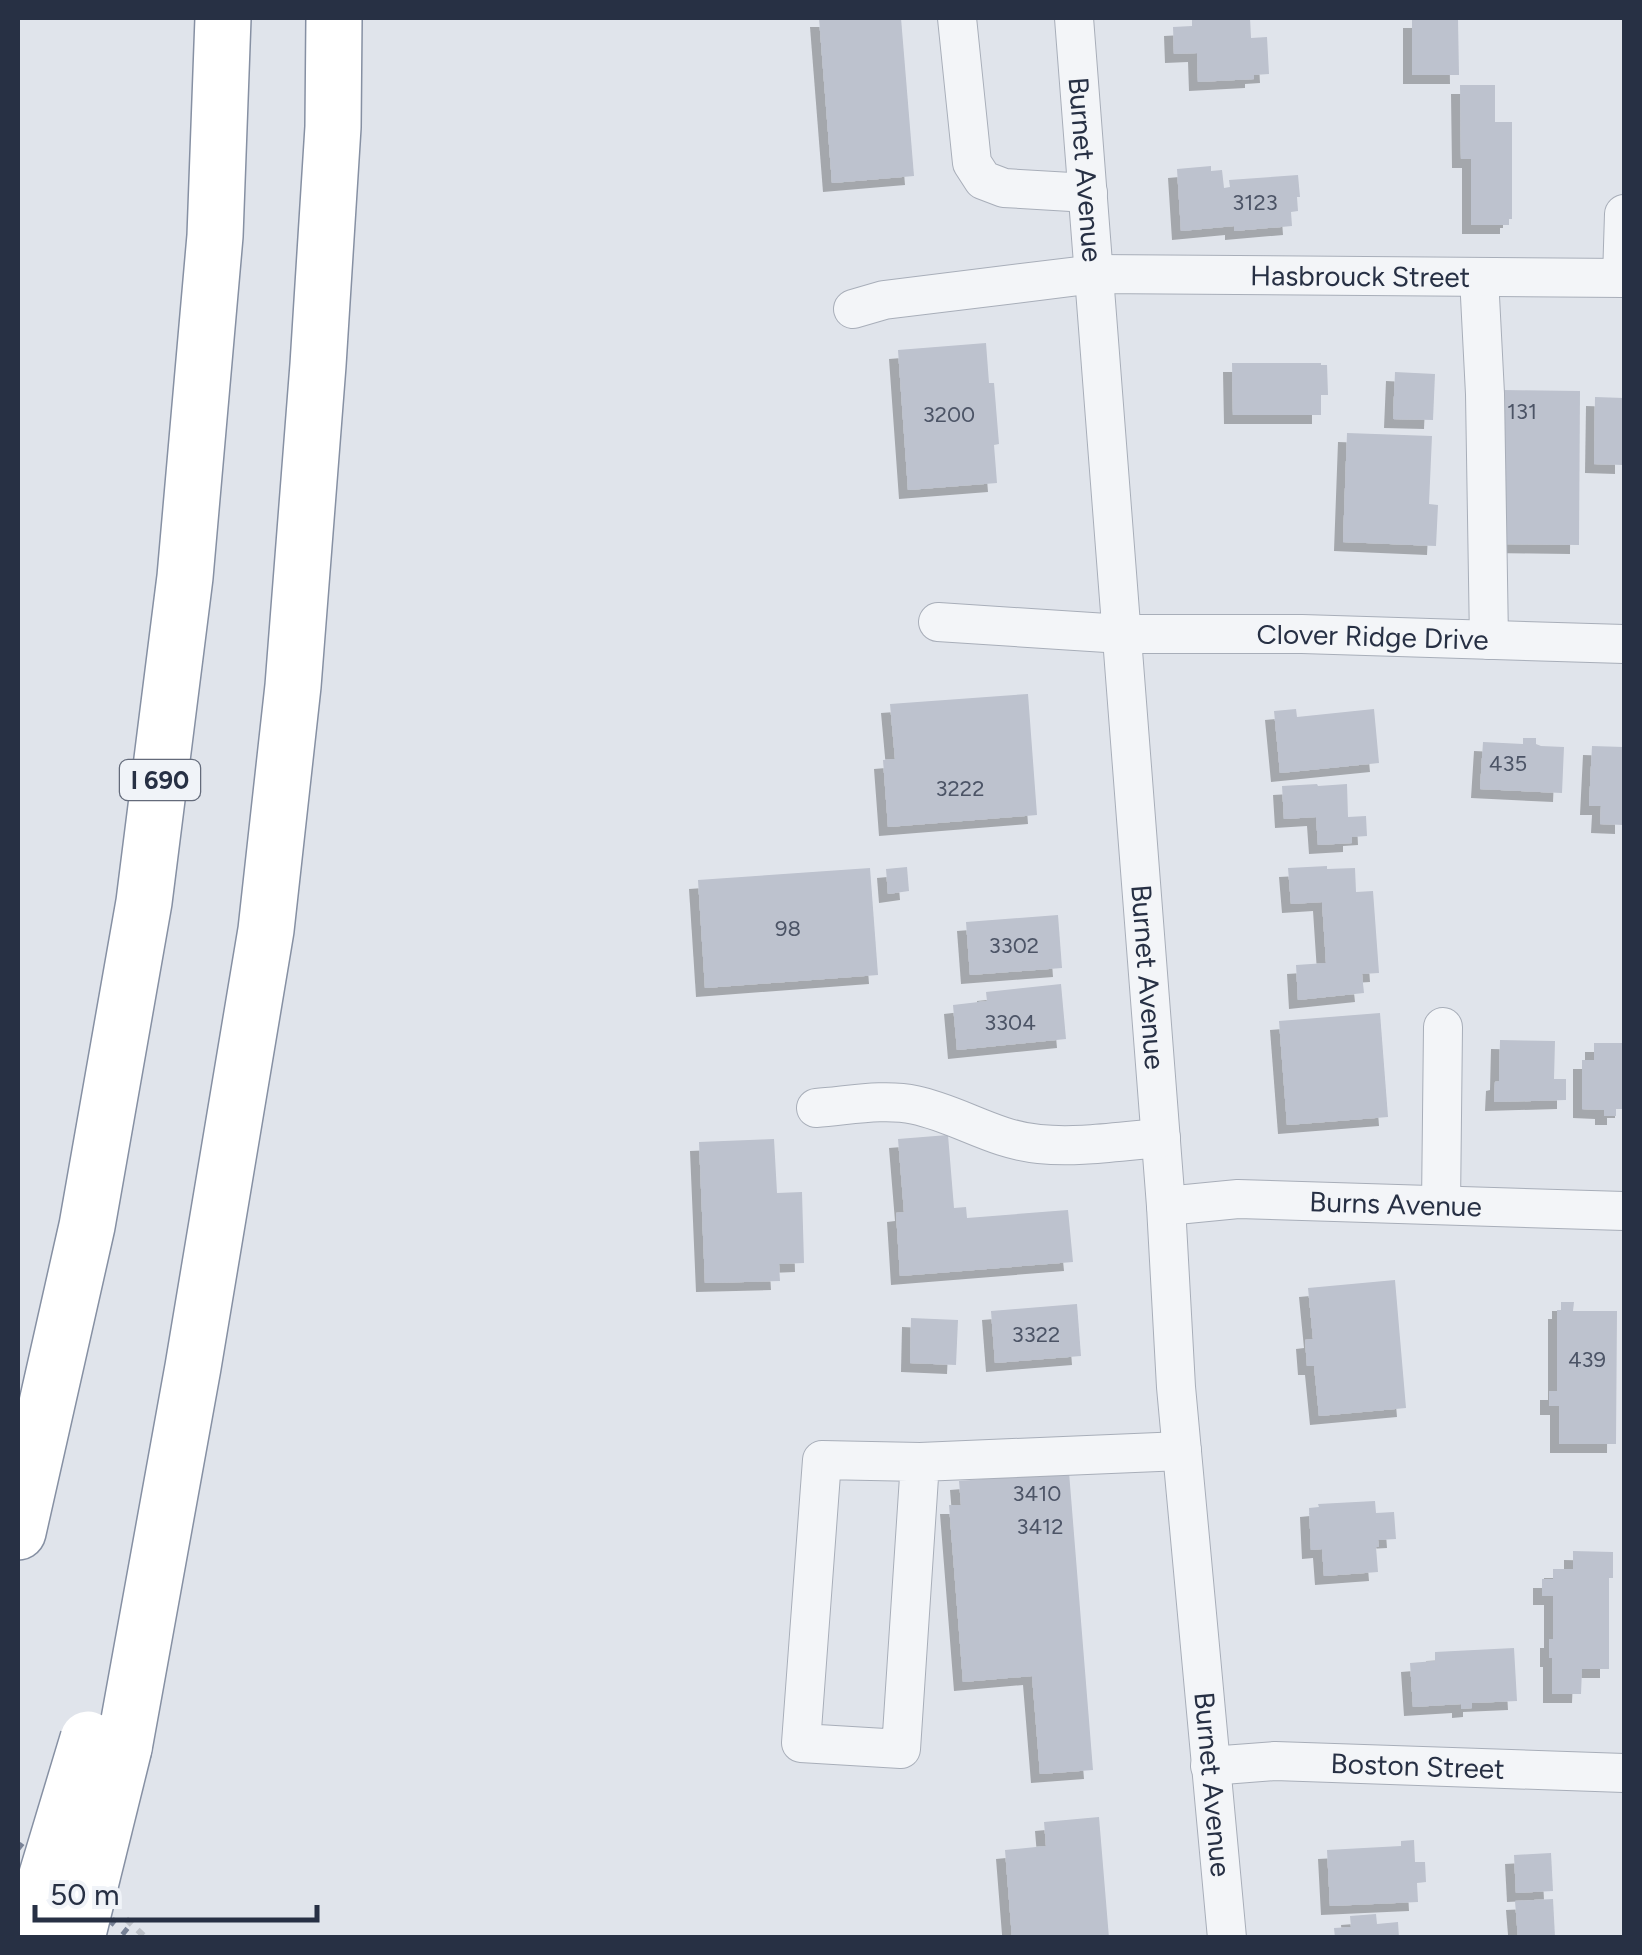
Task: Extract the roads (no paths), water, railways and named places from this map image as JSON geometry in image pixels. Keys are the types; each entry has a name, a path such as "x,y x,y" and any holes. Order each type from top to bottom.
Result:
{"highway":[{"name":"I 690","path":"18,1532 87,1226 144,902 186,577 215,236 224,18"},
{"path":"77,1938 106,1744 193,1367 266,930 293,686 318,365 333,127 334,18"},
{"path":"28,1938 106,1744"}],"street":[{"path":"957,18 972,162 984,180 1004,188 1088,193"},
{"name":"Burnet Avenue","path":"1074,18 1182,1451 1227,1938"},
{"path":"1624,214 1624,278"},
{"name":"Hasbrouck Street","path":"853,309 884,300 1095,274 1624,278"},
{"path":"1478,277 1485,394 1489,640"},
{"name":"Clover Ridge Drive","path":"938,622 1122,634 1302,634 1624,644"},
{"path":"1441,1206 1442,1027"},
{"path":"816,1108 911,1104 942,1112 994,1135 1036,1144 1073,1146 1161,1138"},
{"name":"Burns Avenue","path":"1166,1206 1238,1199 1624,1211"},
{"path":"920,1462 901,1749 802,1743 822,1460 920,1462 1182,1451"},
{"name":"Boston Street","path":"1210,1766 1275,1762 1624,1772"}],"railway":[{"path":"18,1845 133,1938"}]}
